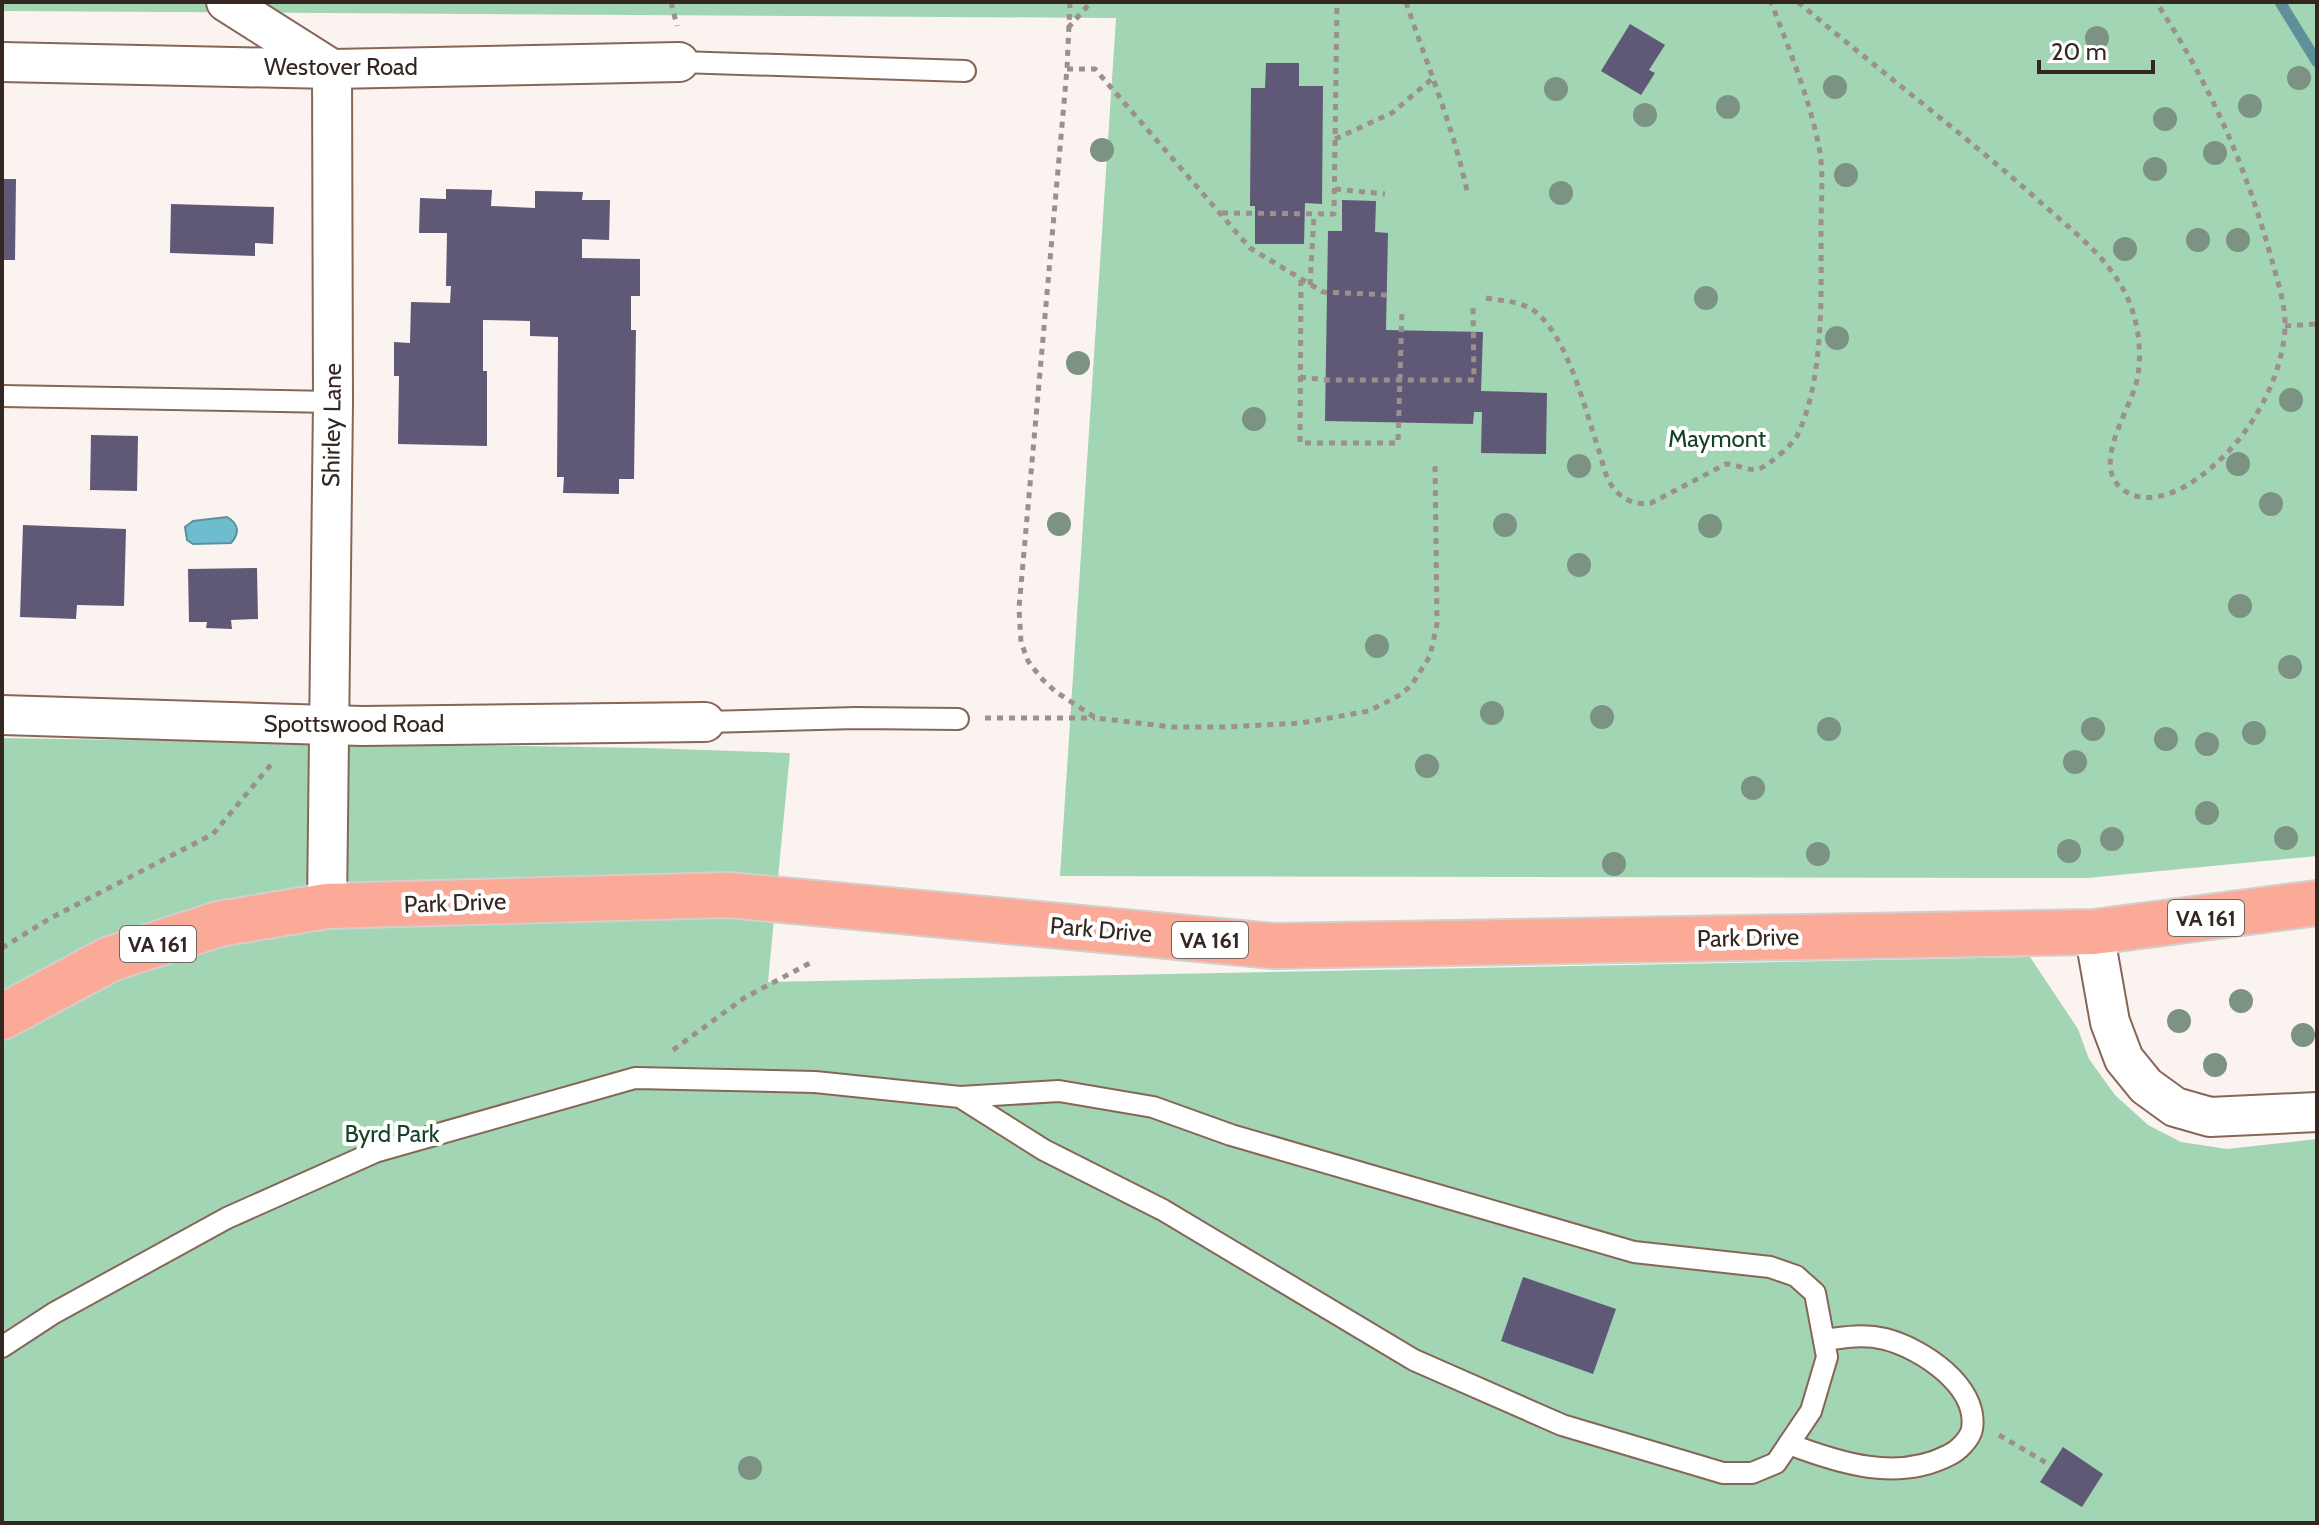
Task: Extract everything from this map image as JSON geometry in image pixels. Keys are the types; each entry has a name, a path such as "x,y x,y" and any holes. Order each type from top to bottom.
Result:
{"main road":[{"name":"Park Drive","path":"2,1017 110,959 219,924 327,906 728,895 1274,946 2094,932 2317,903"}],"street":[{"path":"226,2 332,69"},
{"name":"Westover Road","path":"2,62 332,69 679,62"},
{"name":"Shirley Lane","path":"327,906 333,402 332,69"},
{"name":"Spottswood Road","path":"2,715 328,725 705,722"},
{"path":"2094,932 2110,1022 2124,1059 2146,1086 2175,1107 2210,1117 2317,1112"}],"lane":[{"path":"679,62 965,71"},
{"path":"2,396 333,402"},
{"path":"705,722 958,719"},
{"path":"2,1347 54,1313 227,1218 375,1152 635,1078 815,1082 960,1097 1059,1091 1153,1107 1231,1135 1634,1252 1770,1267 1796,1276 1815,1293 1827,1357 1811,1411 1776,1463 1752,1473 1723,1473 1562,1425 1414,1360 1163,1210 1044,1150 960,1097"},
{"path":"1789,1444 1853,1465 1886,1469 1936,1462 1958,1451 1972,1430 1970,1404 1953,1378 1909,1347 1884,1339 1854,1335 1824,1340"}],"path":[{"path":"1070,2 1067,69 1018,624 1028,661 1041,678 1056,692 1096,718"},
{"path":"1068,28 1091,2"},
{"path":"1221,213 1334,214 1337,2"},
{"path":"1406,2 1460,161 1467,191"},
{"path":"1486,298 1522,304 1548,324 1574,375 1609,481 1626,500 1642,505 1651,503 1726,464 1759,469 1796,439 1812,397 1818,337 1820,151 1812,117 1771,2"},
{"path":"1798,2 1998,165 2101,257 2128,299 2136,322 2139,354 2136,383 2109,461 2115,483 2124,491 2137,497 2151,498 2179,490 2203,475 2238,440 2258,410 2279,367 2285,326 2279,285 2242,169 2214,100 2181,39 2156,2"},
{"path":"1067,69 1095,69 1250,248 1323,292 1389,295"},
{"path":"1335,139 1392,113 1433,78"},
{"path":"1335,189 1385,194"},
{"path":"1310,285 1314,215"},
{"path":"1301,279 1300,443 1398,443 1402,309"},
{"path":"1300,377 1326,380 1474,380 1473,307"},
{"path":"2285,326 2317,324"},
{"path":"958,719 1096,718 1172,727 1225,727 1301,723 1369,711 1398,696 1411,686 1430,656 1437,624 1435,461"},
{"path":"2,948 49,919 213,834 278,757"},
{"path":"644,1078 664,1057 744,998 810,963"},
{"path":"1971,1418 2050,1465"}],"green space":[{"name":"Maymont","path":"2,2 2317,2 2317,856 2087,878 1060,876 1116,18 2,11"},
{"name":"Byrd Park","path":"2,738 790,753 768,982 2030,957 2078,1029 2089,1059 2115,1095 2148,1125 2181,1142 2227,1149 2317,1139 2317,1523 2,1523"}],"water":[{"path":"227,517 237,529 231,543 193,544 187,540 185,527 193,521"}],"building":[{"path":"1630,24 1665,45 1649,70 1655,73 1641,95 1601,71"},
{"path":"1266,63 1299,63 1299,86 1323,86 1322,204 1305,203 1304,244 1255,244 1255,206 1250,206 1251,88 1265,88"},
{"path":"2,179 16,179 15,260 2,260"},
{"path":"446,189 492,190 491,206 535,208 535,191 583,192 582,200 610,200 609,240 582,239 582,258 640,259 640,296 631,296 631,330 636,330 634,479 619,479 619,494 563,493 564,477 557,477 558,337 530,336 530,321 483,320 487,446 398,444 399,376 394,376 394,342 410,343 411,302 450,303 451,286 446,286 447,233 419,233 420,198 446,199"},
{"path":"1342,200 1376,201 1375,232 1388,233 1386,330 1483,332 1481,391 1547,393 1546,454 1481,453 1482,412 1474,412 1473,424 1325,421 1328,231 1342,231"},
{"path":"171,204 274,207 273,244 255,243 255,256 170,253"},
{"path":"91,435 138,436 137,491 90,490"},
{"path":"23,525 126,529 124,606 77,605 76,619 20,617"},
{"path":"257,568 258,619 231,620 232,629 206,628 207,622 189,622 188,569"},
{"path":"1523,1277 1616,1309 1593,1374 1501,1341"},
{"path":"2063,1447 2103,1474 2082,1507 2040,1482"}],"waterway":[{"path":"2280,2 2317,62"}]}
